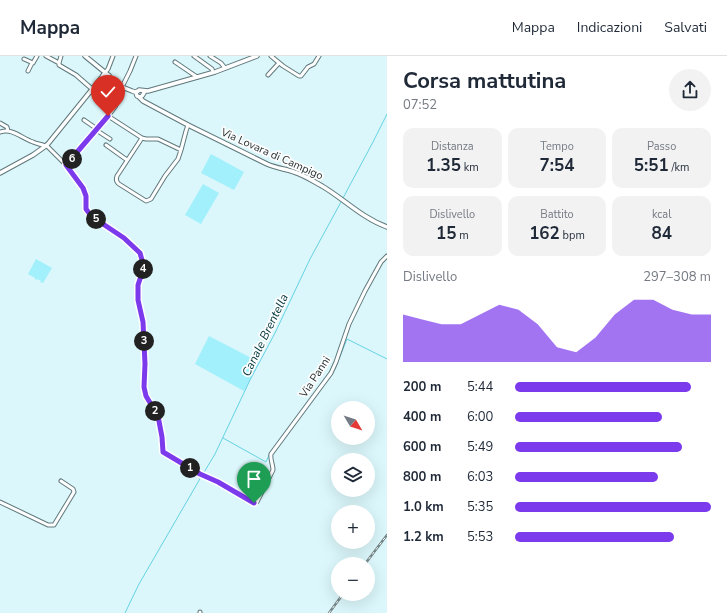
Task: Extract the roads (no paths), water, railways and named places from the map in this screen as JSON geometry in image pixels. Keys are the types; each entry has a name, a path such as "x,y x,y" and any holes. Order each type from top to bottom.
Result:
{"street":[{"path":"28,70 37,56"},
{"path":"46,56 59,63 61,67 76,74 92,89"},
{"path":"59,63 61,56"},
{"path":"85,56 101,70 109,80 106,82"},
{"path":"106,82 102,79 113,56"},
{"path":"0,132 13,132 30,141 46,146 66,165 97,130 115,106 124,88 136,56"},
{"path":"194,56 212,69 213,72"},
{"path":"210,56 221,63 225,68"},
{"path":"141,95 149,91 198,77 257,56"},
{"path":"271,56 287,69 301,76 308,67 314,64 319,56"},
{"path":"24,59 32,63"},
{"path":"175,62 198,77"},
{"path":"268,75 279,63"},
{"path":"0,173 46,146 95,85 105,75"},
{"name":"Via Lovara di Campigo","path":"105,75 116,84 141,95"},
{"path":"95,85 106,82"},
{"name":"Via Lovara di Campigo","path":"106,82 116,84"},
{"name":"Via Lovara di Campigo","path":"124,88 134,92 140,90 141,95 147,102 188,125 270,165 301,174 328,189 355,210 387,227"},
{"path":"108,116 142,138 158,139 182,150"},
{"path":"84,120 110,139"},
{"path":"0,123 7,127 8,131"},
{"path":"142,138 116,178 117,182 147,201 151,199 175,163 182,150 188,125"},
{"path":"106,145 127,160"},
{"name":"Via Panni","path":"66,165 83,188 86,196 86,209 89,213 124,238 140,253 144,267 138,285 138,300 143,322 145,364 144,387 146,396 158,416 163,452 200,474 218,482 255,503 273,470 270,458 271,454 331,373 349,324 381,262 387,256"},
{"path":"0,502 48,525 54,525 74,492 73,488 61,481"}],"waterway":[{"name":"Canale Brentella","path":"343,198 387,114"},
{"name":"Canale Brentella","path":"203,474 215,454 310,259 341,202"},
{"path":"335,369 347,339 387,359"},
{"path":"223,438 266,462 269,455"},
{"name":"Canale Brentella","path":"125,613 139,584 201,477"}],"railway":[{"path":"370,557 387,535"},
{"path":"329,613 338,601"}]}
